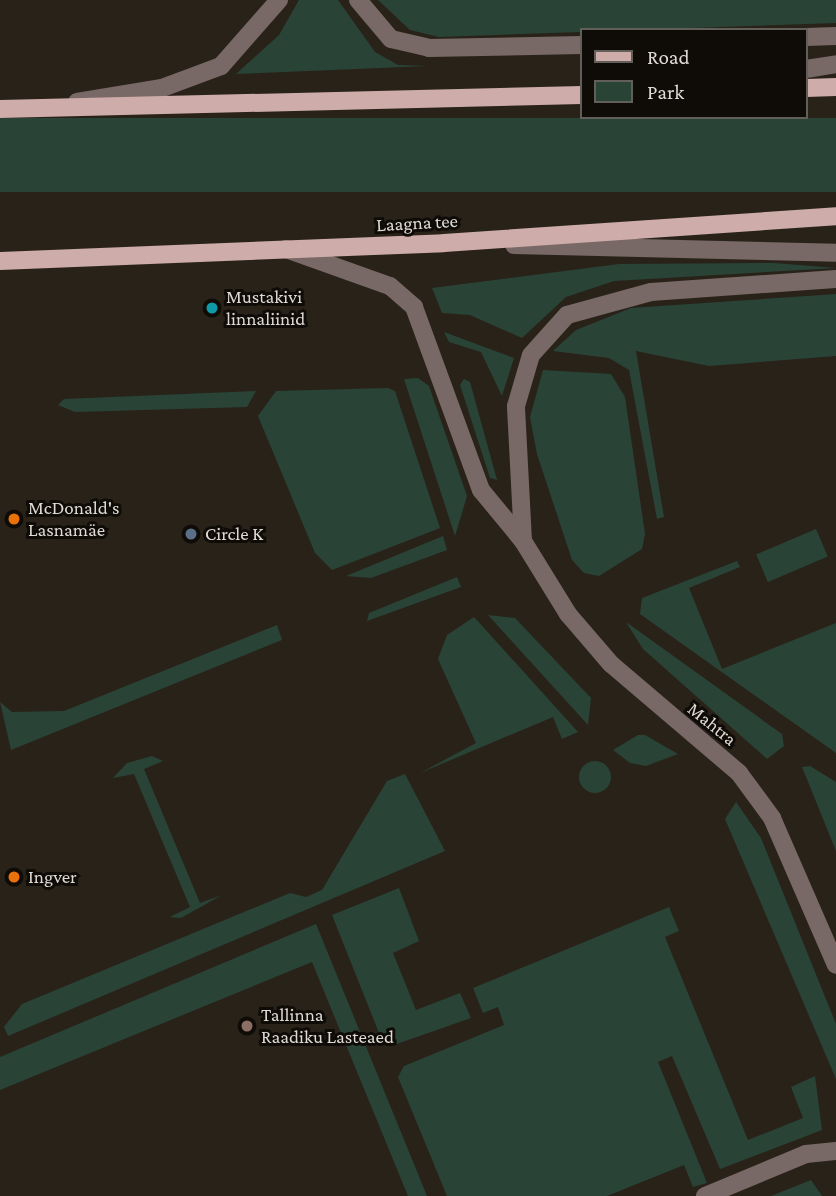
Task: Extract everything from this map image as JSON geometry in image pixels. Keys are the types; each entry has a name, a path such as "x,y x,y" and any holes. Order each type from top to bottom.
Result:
{"main road":[{"path":"808,88 836,87"},
{"path":"0,109 580,95"},
{"name":"Laagna tee","path":"0,261 444,243 836,216"}],"street":[{"path":"41,107 163,88 221,66 279,0"},
{"path":"358,0 391,39 429,48 580,45"},
{"path":"808,37 836,36"},
{"path":"808,69 836,64"},
{"path":"444,243 836,253"},
{"path":"286,249 390,286 414,307 481,489 523,541"},
{"path":"523,541 516,407 531,355 567,315 651,292 836,279"},
{"name":"Mahtra","path":"523,541 544,581 611,664 739,773 772,818 836,965"},
{"path":"705,1196 806,1154 836,1151"}],"green space":[{"path":"299,0 338,0 375,52 398,65 427,66 236,74 279,35"},
{"path":"378,0 836,0 836,23 694,28 580,28 580,32 439,37 410,30"},
{"path":"0,118 836,118 836,192 0,192"},
{"path":"774,263 836,268 614,281 566,297 522,338 470,315 442,313 432,288 619,264"},
{"path":"836,294 836,356 709,366 636,351 664,517 657,519 629,370 609,358 553,351 576,330 631,308"},
{"path":"444,332 514,358 502,396 481,352 449,342"},
{"path":"543,370 611,374 625,397 645,534 642,549 599,576 584,573 572,560 537,454 530,417"},
{"path":"418,378 429,386 467,496 455,536 404,379"},
{"path":"464,379 470,382 497,480 490,478 460,385"},
{"path":"388,388 395,391 440,528 332,570 315,553 258,416 276,391"},
{"path":"256,391 247,407 75,412 58,405 64,399"},
{"path":"816,529 828,557 768,582 756,554"},
{"path":"443,536 447,550 371,578 346,576"},
{"path":"737,561 740,567 689,588 722,669 836,623 836,753 640,614 642,598"},
{"path":"457,577 461,587 367,621 369,613"},
{"path":"488,615 515,618 591,698 588,725"},
{"path":"474,617 578,732 562,739 553,717 420,773 476,743 438,659 447,635"},
{"path":"626,622 782,734 784,746 767,759 643,649"},
{"path":"277,625 282,640 11,750 0,702 12,712 64,711"},
{"path":"638,735 645,735 678,754 646,766 630,763 613,750"},
{"path":"152,756 163,761 144,769 200,903 222,895 181,918 170,917 190,907 134,774 113,778 127,763"},
{"path":"595,761 606,766 611,777 606,788 595,793 584,788 579,777 584,766"},
{"path":"810,766 836,782 836,851 802,767"},
{"path":"405,774 445,851 8,1036 4,1027 22,1004 290,893 306,897 322,890 387,781"},
{"path":"736,802 761,838 836,1024 836,1079 725,819"},
{"path":"399,888 419,941 393,953 416,1010 460,993 471,1018 391,1046 381,1038 332,915"},
{"path":"669,907 679,931 665,937 748,1140 803,1118 791,1087 815,1076 822,1130 720,1169 672,1056 658,1062 707,1183 693,1187 684,1165 607,1196 447,1196 398,1077 404,1066 504,1025 498,1007 483,1013 473,988"},
{"path":"316,924 427,1196 408,1196 312,962 0,1090 0,1057"},
{"path":"811,1180 822,1196 771,1196"}],"place":[{"name":"Mustakivi linnaliinid","path":"212,308"},
{"name":"McDonald's Lasnamäe","path":"14,519"},
{"name":"Circle K","path":"191,534"},
{"name":"Ingver","path":"14,877"},
{"name":"Tallinna Raadiku Lasteaed","path":"247,1026"}]}
